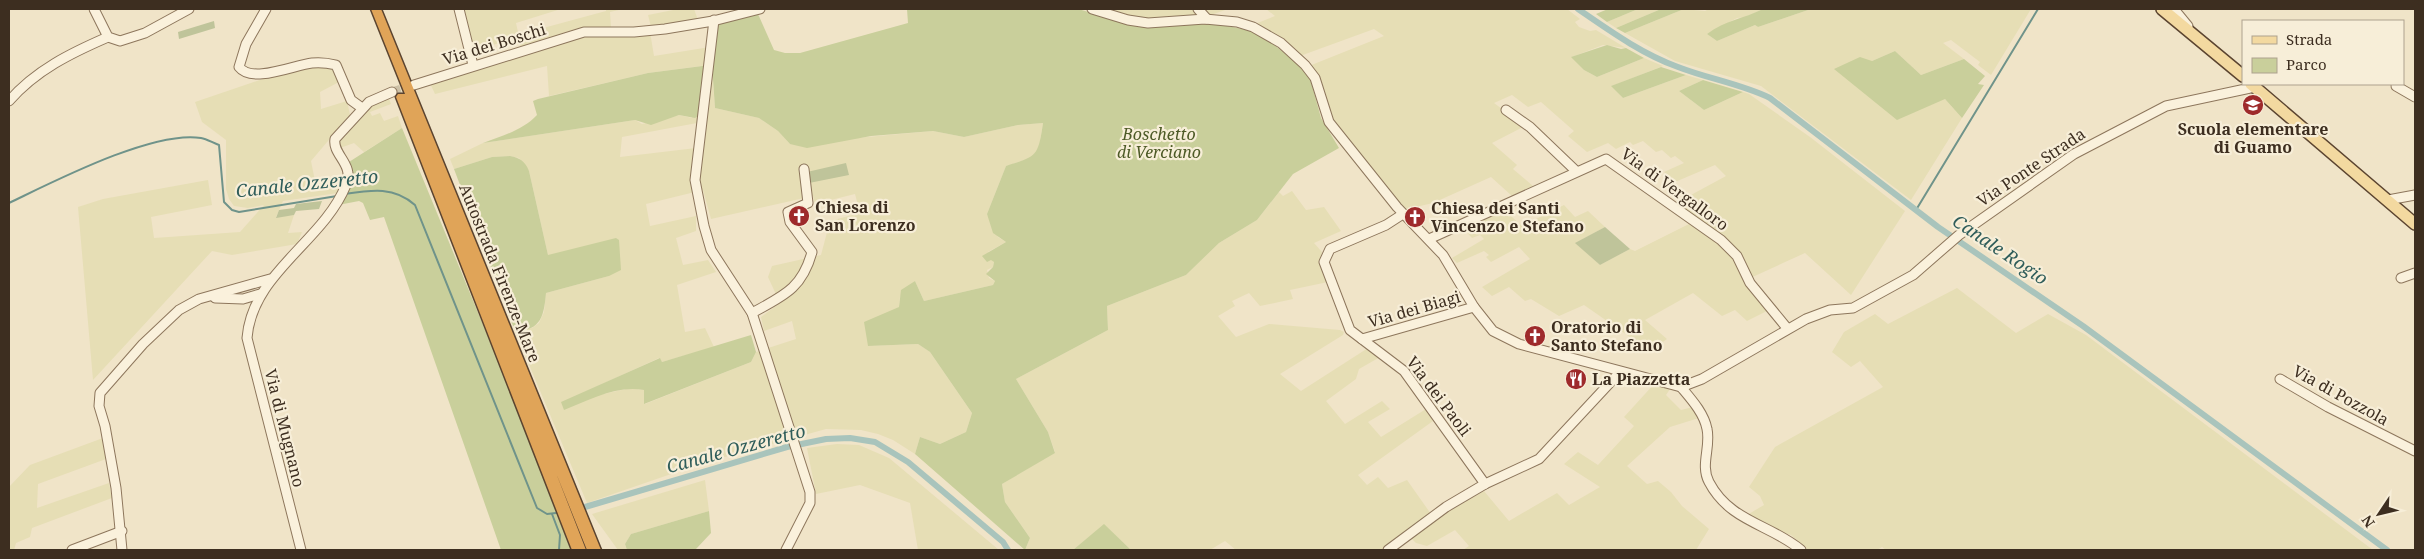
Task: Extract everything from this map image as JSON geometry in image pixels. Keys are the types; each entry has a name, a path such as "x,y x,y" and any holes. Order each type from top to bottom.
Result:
{"highway":[{"name":"Autostrada Firenze-Mare","path":"368,9 579,550"},
{"name":"Autostrada Firenze-Mare","path":"376,9 594,550"}],"main road":[{"path":"2162,9 2242,75"},
{"path":"2253,85 2415,224"}],"street":[{"path":"94,9 108,37"},
{"path":"9,101 26,83 59,59 108,37 120,41 137,36 189,9"},
{"path":"266,9 252,31 240,58 239,67 242,70 256,75 307,63 330,62 336,65 351,100 362,108 369,102 392,92"},
{"path":"459,9 473,65"},
{"name":"Via dei Boschi","path":"414,84 584,32 598,30 635,32 714,20 760,9"},
{"path":"1092,9 1142,23 1207,18 1252,25 1267,33 1308,69 1317,81 1323,110 1329,122 1403,214 1429,239 1456,272 1474,307 1492,331 1510,341 1681,387 1696,404 1705,421 1708,434 1704,467 1706,476 1722,500 1763,529 1791,541 1802,550"},
{"path":"1198,9 1207,18"},
{"path":"2174,9 2193,33"},
{"path":"714,20 695,180 711,250 752,313 810,492 810,503 786,550"},
{"name":"Via Ponte Strada","path":"1681,387 1703,378 1762,345 1787,328 1842,306 1854,308 1913,275 1955,238 2074,154 2154,111 2178,103 2253,85"},
{"path":"2396,86 2415,97"},
{"name":"Via di Mugnano","path":"301,550 246,338 250,314 260,294 345,190 349,174 334,144 362,108"},
{"path":"1506,110 1530,127 1576,171"},
{"name":"Via di Vergalloro","path":"1429,239 1606,159 1721,240 1737,256 1750,283 1787,328"},
{"path":"752,313 793,290 800,284 809,269 812,252 790,222 788,212 808,203 804,170"},
{"path":"2388,200 2415,195"},
{"name":"Via dei Paoli","path":"1403,214 1386,225 1330,250 1324,257 1324,262 1347,326 1362,340 1404,371 1485,484"},
{"path":"2401,278 2415,273"},
{"path":"122,550 122,531 114,470 105,423 97,400 107,385 174,314 190,303 246,288 273,278"},
{"path":"246,288 260,294"},
{"path":"190,303 218,298 244,299 260,294"},
{"path":"235,299 250,314"},
{"name":"Via dei Biagi","path":"1362,340 1474,307"},
{"path":"1388,550 1446,507 1485,484 1539,459 1620,372"},
{"name":"Via di Pozzola","path":"2280,379 2328,407 2415,451"},
{"path":"72,550 122,531"}],"shaded area":[{"path":"463,9 561,9 516,23 518,32 521,34 606,11 606,9 623,9 610,12 611,28 522,48 515,38 474,51"},
{"path":"678,9 694,9 698,20 651,27 648,15"},
{"path":"1097,9 1228,9 1211,15 1150,19"},
{"path":"1266,9 1567,9 1580,19 1575,22 1579,27 1590,31 1596,30 1626,48 1603,45 1572,57 1584,70 1597,77 1644,58 1663,66 1612,86 1623,98 1686,75 1703,80 1679,91 1704,110 1743,92 1749,94 1810,137 1905,211 1851,295 1805,253 1746,280 1769,310 1747,321 1735,310 1722,316 1693,293 1645,320 1667,339 1650,351 1584,305 1559,316 1531,299 1525,301 1509,287 1492,296 1482,287 1530,259 1519,247 1491,262 1486,257 1489,255 1484,251 1457,263 1452,258 1484,239 1480,235 1472,238 1462,227 1502,208 1522,226 1564,205 1575,217 1588,211 1605,227 1576,243 1600,265 1630,249 1635,251 1691,223 1671,208 1680,203 1678,202 1726,176 1715,165 1675,182 1664,172 1684,163 1675,156 1671,158 1662,150 1656,152 1643,141 1633,145 1630,142 1616,149 1608,143 1587,152 1568,136 1574,131 1541,102 1528,107 1512,95 1494,103 1525,126 1492,143 1517,165 1513,169 1533,186 1512,196 1491,177 1433,203 1403,210 1334,123 1309,66 1384,36 1374,29 1300,56 1255,24 1275,16"},
{"path":"1638,9 1661,9 1616,28 1607,22"},
{"path":"1684,9 1705,11 1709,9 1763,9 1746,17 1737,18 1707,34 1717,41 1755,25 1758,27 1811,9 2031,9 1991,75 1978,65 1980,62 1951,40 1943,43 1964,59 1921,75 1895,51 1872,61 1945,99 1962,118 1911,200 1761,86 1675,61 1625,33"},
{"path":"650,32 654,56 710,47 715,108 759,118 778,131 790,144 933,131 964,137 1018,125 1043,123 1039,148 1031,158 1006,166 987,214 998,237 1006,242 988,252 994,262 993,267 987,270 989,278 995,281 993,285 924,301 915,281 900,297 899,307 868,346 918,344 930,352 972,413 966,432 940,444 920,437 915,454 893,440 878,434 861,430 826,429 703,463 587,503 515,331 532,328 539,323 544,312 546,293 609,276 548,255 529,171 519,158 510,156 492,157 454,169 450,159 483,143 635,120 642,124 679,115 692,118 709,65 648,73 549,96 547,66 435,94 429,81 582,35","holes":["697,123 696,148 620,157 622,137","703,190 711,219 813,196 815,204 855,194 860,213 830,221 821,255 772,266 768,277 780,303 761,317 764,331 792,321 796,339 756,352 751,362 645,404 644,390 631,388 561,403 659,358 662,362 714,347 705,328 685,332 677,285 716,272 708,260 683,265 676,238 696,231 696,216 650,226 646,204"]},
{"path":"312,64 334,68 339,82 320,92 321,109 347,101 350,115 311,161 316,186 342,184 338,193 283,201 276,217 294,215 288,233 302,232 297,244 232,255 212,251 93,380 78,207 103,199 208,180 212,205 151,217 154,238 240,232 264,205 248,208 234,206 229,199 226,189 226,140 202,122 195,102"},
{"path":"388,96 391,104 370,112 372,116 380,113 384,121 398,116 402,128 364,152 354,143 340,148 338,145 341,139 366,108"},
{"path":"1292,191 1306,210 1324,207 1341,231 1314,243 1322,252 1321,257 1328,282 1290,290 1293,299 1260,306 1249,293 1232,301 1235,306 1218,316 1236,337 1269,324 1340,330 1344,332 1343,335 1280,374 1301,391 1368,348 1380,357 1359,369 1356,379 1326,401 1345,424 1382,401 1390,409 1368,422 1381,437 1426,409 1433,421 1358,475 1367,485 1378,477 1388,488 1407,480 1431,514 1383,550 1236,550 1225,541 1210,550 1131,550 1104,525 1073,550 1025,550 1030,538 1005,502 1002,484 1055,452 1048,432 1016,379 1108,330 1107,306 1186,275 1219,243 1257,220 1279,192 1283,196"},
{"path":"1957,288 2016,333 2048,314 2086,335 2373,550 1886,550 1882,547 1877,550 1808,550 1791,535 1775,531 1747,515 1764,505 1760,496 1749,487 1775,447 1883,387 1860,361 1851,367 1832,352 1844,332 1875,314 1888,324"},
{"path":"1655,383 1670,389 1666,395 1681,410 1693,407 1699,418 1670,427 1627,466 1647,484 1658,481 1671,492 1682,506 1709,529 1696,550 1463,550 1469,546 1455,530 1427,546 1416,543 1410,537 1435,519 1484,491 1509,521 1557,493 1569,505 1600,487 1564,464 1578,452 1598,465 1634,426 1624,417"},
{"path":"103,438 106,459 38,484 37,508 109,483 112,498 32,528 30,537 16,543 14,550 9,550 9,487 30,465"},
{"path":"837,444 859,445 889,458 999,550 918,550 910,503 860,485 816,494 807,448"},
{"path":"705,480 709,511 631,534 625,544 627,550 618,550 592,514"}],"green space":[{"name":"Boschetto di Verciano","path":"907,9 1078,9 1142,27 1210,22 1251,31 1265,37 1295,62 1310,78 1321,118 1339,148 1293,174 1257,220 1219,243 1186,275 1107,306 1108,330 1016,379 1048,432 1055,453 1002,484 1005,502 1030,538 1025,550 915,454 920,437 940,444 966,432 972,413 930,352 918,344 868,346 864,322 899,307 901,290 915,281 924,301 993,285 995,281 986,274 993,267 994,262 991,260 987,262 982,256 1006,242 993,233 987,214 1006,166 1024,160 1034,154 1039,143 1043,123 1018,125 964,137 933,131 871,136 807,148 790,144 778,131 759,118 715,108 712,65 716,22 758,14 774,50 785,53 800,53 908,23"},
{"path":"1608,9 1638,9 1607,22 1596,14"},
{"path":"1661,9 1684,9 1625,33 1616,28"},
{"path":"1763,9 1811,9 1758,27 1755,25 1717,41 1707,34 1714,29"},
{"path":"214,21 215,28 179,39 178,32"},
{"path":"1607,45 1621,49 1626,48 1644,58 1597,77 1584,70 1571,57"},
{"path":"1895,51 1921,75 1964,59 1985,76 1978,84 1984,85 1962,118 1945,99 1897,120 1834,69 1860,57 1872,61"},
{"path":"710,65 708,109 695,118 679,115 651,125 635,120 483,143 525,125 537,115 533,101 538,99 648,73"},
{"path":"1661,67 1686,75 1623,98 1611,86"},
{"path":"1703,80 1743,92 1704,110 1679,91"},
{"path":"402,128 507,383 571,550 501,550 384,217 370,220 363,203 359,201 338,205 348,190 352,179 349,162"},
{"path":"510,156 522,160 529,171 548,255 616,238 619,240 621,270 609,276 546,293 544,308 536,325 524,330 515,331 454,169 492,157"},
{"path":"846,163 849,175 809,183 807,172"},
{"path":"322,201 319,209 296,211 294,215 276,218 279,210 294,208 296,204"},
{"path":"1605,227 1630,249 1600,265 1575,243"},
{"path":"751,335 756,352 751,362 644,404 644,390 634,389 603,394 564,410 561,402 660,358 662,362"},
{"path":"709,511 711,533 696,549 627,550 625,544 631,534"},
{"path":"1104,524 1131,550 1073,550"}],"waterway":[{"name":"Canale Rogio","path":"1578,9 1652,56 1770,98 1938,227 2083,326 2387,550"},
{"path":"1916,210 2038,9"},
{"name":"Canale Ozzeretto","path":"9,203 76,171 104,160 157,142 181,138 201,138 219,145 224,202 232,210 239,212 337,196"},
{"name":"Canale Ozzeretto","path":"344,194 364,191 390,192 407,199 415,205 537,508 547,514 556,513"},
{"name":"Canale Ozzeretto","path":"585,507 787,447 826,439 850,438 875,442 908,462 1003,542 1008,550"},
{"path":"552,514 560,535 559,550"}],"tunnel":[{"path":"392,92 414,85"}],"place":[{"name":"Scuola elementare di Guamo","path":"2253,105"},
{"name":"Chiesa di San Lorenzo","path":"799,216"},
{"name":"Chiesa dei Santi Vincenzo e Stefano","path":"1415,217"},
{"name":"Oratorio di Santo Stefano","path":"1535,336"},
{"name":"La Piazzetta","path":"1576,379"}]}
